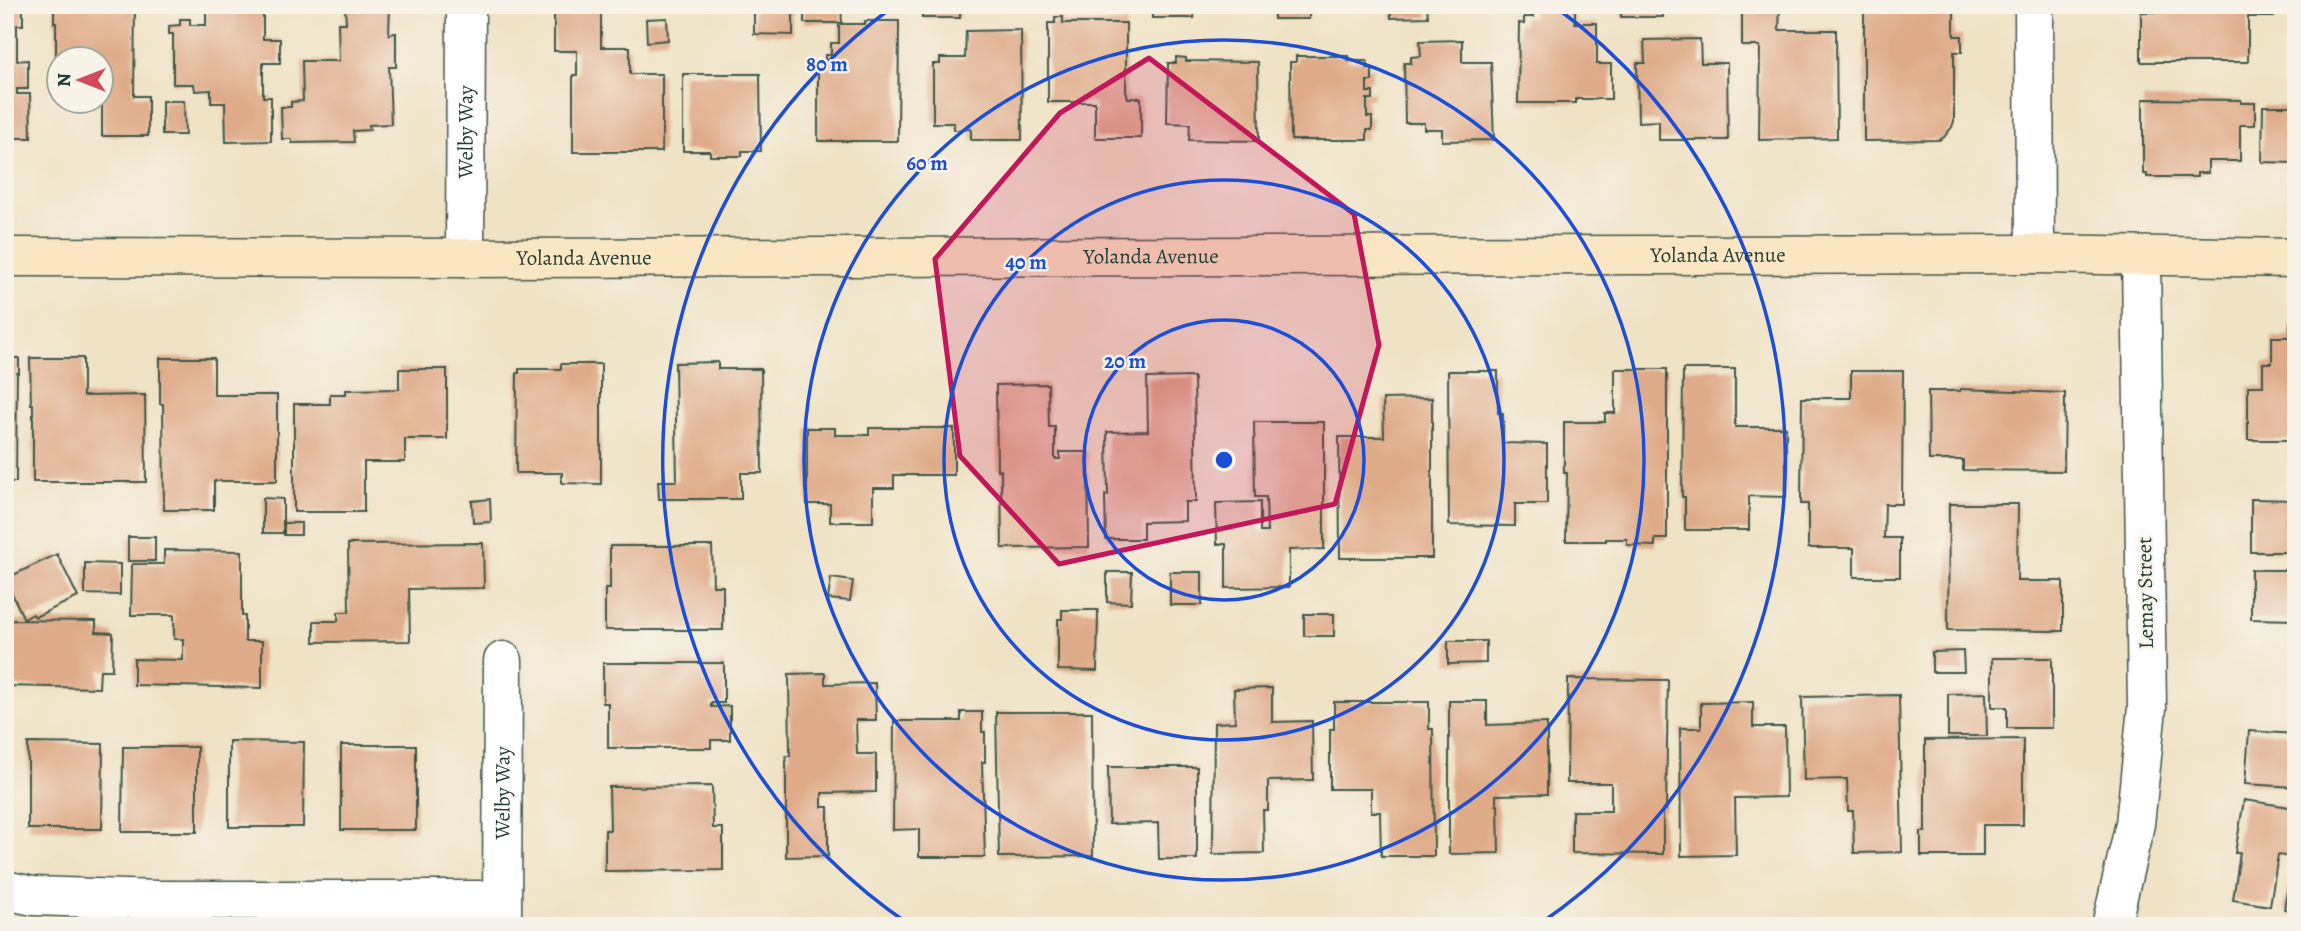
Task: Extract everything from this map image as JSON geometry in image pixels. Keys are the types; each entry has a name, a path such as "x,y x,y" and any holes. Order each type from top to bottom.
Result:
{"street":[{"name":"Welby Way","path":"466,5 466,258"},
{"path":"2034,5 2035,254"},
{"name":"Yolanda Avenue","path":"5,257 2035,254 2296,258"},
{"name":"Lemay Street","path":"2111,926 2135,824 2147,708 2141,256"},
{"name":"Welby Way","path":"501,913 503,661"},
{"path":"5,890 33,896 501,913"}],"highlighted area":[{"path":"1149,58 1354,214 1379,345 1335,504 1059,564 960,456 935,259 1060,113"}],"building":[{"path":"5,5 23,5 23,25 17,25 17,61 28,60 28,89 17,89 17,94 30,94 31,138 5,138"},
{"path":"54,5 135,5 134,96 148,96 148,136 102,136 102,116 116,116 116,46 56,46"},
{"path":"345,5 390,5 389,34 396,33 396,67 389,67 391,124 369,125 370,130 353,131 354,142 292,143 292,139 282,139 281,107 291,107 291,102 303,101 302,61 339,61 338,23 346,23"},
{"path":"754,5 793,5 793,35 754,34"},
{"path":"804,5 841,5 842,23 804,23"},
{"path":"922,5 960,5 960,18 922,18"},
{"path":"1152,5 1194,5 1194,18 1152,18"},
{"path":"1274,5 1309,5 1309,19 1274,19"},
{"path":"1391,5 1427,5 1428,17 1391,18"},
{"path":"1533,5 1575,5 1575,23 1597,23 1597,64 1611,64 1611,99 1576,99 1576,103 1518,103 1519,23 1524,24 1524,17 1533,17"},
{"path":"1621,5 1663,5 1663,17 1621,17"},
{"path":"1742,5 1780,5 1779,30 1836,30 1837,138 1759,140 1760,46 1742,46"},
{"path":"1864,5 1954,5 1954,36 1962,36 1962,52 1954,52 1954,121 1952,127 1939,140 1864,141"},
{"path":"2180,5 2274,5 2274,17 2248,17 2248,62 2141,62 2141,12 2180,12"},
{"path":"206,8 263,8 263,39 280,39 280,63 263,63 263,97 271,97 271,141 226,142 225,103 211,103 211,90 195,91 194,84 173,84 173,34 169,34 169,26 180,25 180,19 190,19 190,25 206,25"},
{"path":"554,10 601,10 601,47 630,47 630,74 662,74 662,152 573,152 573,75 577,75 577,51 554,51"},
{"path":"1055,17 1063,17 1063,23 1126,23 1126,91 1128,98 1141,98 1141,138 1095,138 1095,102 1048,102 1048,23 1055,23"},
{"path":"667,18 668,40 647,42 646,19"},
{"path":"865,21 899,21 898,141 818,141 818,63 825,63 825,55 831,55 831,43 839,43 839,24 865,24"},
{"path":"1021,30 1022,140 971,140 971,129 954,130 954,123 933,123 933,64 940,64 940,58 965,58 966,31"},
{"path":"1700,39 1701,63 1727,63 1728,140 1659,140 1659,121 1638,122 1637,63 1645,63 1644,40"},
{"path":"1462,40 1462,62 1491,62 1494,140 1442,141 1442,129 1424,129 1424,123 1405,123 1404,63 1411,63 1411,57 1421,56 1420,41"},
{"path":"1296,56 1348,56 1348,61 1367,61 1367,68 1372,68 1372,81 1367,81 1367,92 1373,92 1373,99 1367,99 1367,117 1372,117 1372,130 1367,130 1367,140 1291,140 1290,62 1296,62"},
{"path":"1176,57 1186,58 1186,61 1258,62 1259,141 1189,140 1190,124 1167,123 1168,63 1176,63"},
{"path":"683,74 760,74 761,151 742,151 742,156 710,156 710,151 683,151"},
{"path":"2143,99 2241,100 2241,103 2255,103 2255,125 2240,125 2240,161 2208,161 2208,173 2197,173 2197,177 2147,177 2147,174 2143,174"},
{"path":"162,101 184,101 185,135 162,135"},
{"path":"2263,106 2296,106 2296,163 2262,162"},
{"path":"2290,324 2296,324 2296,440 2248,440 2248,386 2263,386 2263,363 2272,363 2272,337 2290,337"},
{"path":"5,358 19,358 16,482 5,482"},
{"path":"30,358 83,358 83,396 145,395 146,482 33,482"},
{"path":"160,358 214,358 214,395 277,395 277,481 214,481 214,510 164,510"},
{"path":"718,362 718,369 761,369 762,473 741,473 741,499 659,499 658,481 677,481 675,363"},
{"path":"561,364 601,364 601,484 562,483 562,473 516,473 517,373 519,369 561,369"},
{"path":"399,369 447,369 447,439 405,439 405,462 364,462 364,512 294,512 294,404 330,404 330,394 346,394 346,390 399,389"},
{"path":"1615,369 1667,369 1667,539 1655,539 1655,546 1627,545 1627,539 1566,541 1567,473 1564,473 1564,422 1605,422 1605,413 1615,413"},
{"path":"1683,369 1735,369 1735,427 1786,427 1786,497 1749,496 1749,530 1685,530 1685,497 1682,497"},
{"path":"1448,371 1498,371 1498,413 1503,413 1503,443 1547,444 1547,504 1515,504 1515,526 1449,525"},
{"path":"1851,371 1903,371 1902,504 1885,504 1884,538 1900,538 1900,577 1854,577 1854,548 1808,548 1808,504 1801,504 1802,398 1851,398"},
{"path":"1194,377 1196,502 1185,502 1185,521 1143,522 1143,539 1106,539 1107,432 1148,431 1147,378"},
{"path":"1048,384 1049,427 1055,427 1055,459 1060,459 1060,452 1088,452 1089,547 1002,548 1001,470 997,470 996,385"},
{"path":"1960,389 2065,393 2064,471 1963,470 1963,460 1929,460 1928,391"},
{"path":"1432,398 1432,558 1340,558 1339,437 1384,437 1383,399"},
{"path":"1254,422 1324,422 1324,549 1289,550 1289,587 1226,588 1226,544 1217,544 1216,503 1260,502 1260,532 1267,532 1266,497 1255,497"},
{"path":"807,428 835,428 835,435 869,435 869,428 954,428 954,475 894,475 894,488 873,488 873,522 830,522 830,504 807,504"},
{"path":"263,498 283,499 283,533 263,533"},
{"path":"490,499 491,522 473,523 472,501"},
{"path":"2251,499 2296,500 2296,552 2251,552"},
{"path":"1949,504 2018,504 2017,581 2063,581 2063,631 1948,630"},
{"path":"284,523 301,523 301,535 284,535"},
{"path":"128,537 155,537 155,561 128,561"},
{"path":"483,543 484,588 409,589 410,641 314,642 314,621 338,621 338,612 349,612 348,544"},
{"path":"610,546 712,546 713,586 723,586 723,630 605,630 605,589 610,589"},
{"path":"164,550 242,551 242,616 245,616 245,641 262,641 262,688 134,685 134,659 183,660 183,639 174,639 174,615 131,615 132,564 164,564"},
{"path":"57,554 78,597 35,617 33,614 24,619 5,579"},
{"path":"85,563 120,564 120,595 85,594"},
{"path":"2251,570 2296,570 2296,620 2251,619"},
{"path":"1107,572 1132,572 1131,603 1107,602"},
{"path":"1170,572 1202,572 1202,605 1170,605"},
{"path":"831,578 853,581 850,601 828,599"},
{"path":"1062,610 1098,610 1097,671 1058,670 1058,619 1062,619"},
{"path":"1304,614 1334,614 1334,636 1304,636"},
{"path":"5,620 96,621 96,632 113,633 112,670 100,670 99,688 5,686"},
{"path":"1448,641 1486,641 1486,663 1448,664"},
{"path":"1963,651 1964,672 1932,672 1932,652"},
{"path":"1992,658 2052,658 2052,728 2007,728 2007,707 1992,707"},
{"path":"603,663 724,663 724,703 711,703 711,707 730,706 730,740 711,740 711,748 608,748 608,703 603,703"},
{"path":"825,673 825,684 875,683 876,720 856,720 857,754 876,754 876,792 822,793 822,807 828,807 828,856 786,857 786,756 790,756 789,674"},
{"path":"1568,679 1668,680 1663,854 1572,853 1572,811 1611,811 1611,783 1567,783"},
{"path":"1272,688 1272,722 1312,721 1313,780 1268,781 1268,810 1263,810 1264,853 1213,854 1214,723 1235,722 1234,689"},
{"path":"1986,693 1987,736 1948,736 1948,694"},
{"path":"1899,695 1902,852 1854,853 1853,811 1848,811 1847,779 1804,780 1802,697"},
{"path":"1449,701 1487,701 1487,725 1547,723 1547,794 1496,795 1499,853 1449,854"},
{"path":"1334,702 1429,702 1429,729 1433,729 1434,856 1381,856 1380,812 1371,812 1371,789 1330,789 1330,729 1334,729"},
{"path":"1753,702 1753,727 1785,727 1786,797 1735,798 1736,855 1681,856 1680,728 1701,728 1701,703"},
{"path":"961,712 982,712 982,732 985,732 985,762 982,762 985,857 919,857 919,829 893,830 894,721 961,721"},
{"path":"996,712 1092,712 1093,856 999,857"},
{"path":"2249,731 2296,734 2296,787 2245,784"},
{"path":"2023,739 2023,825 1983,825 1983,856 1921,856 1921,832 1925,832 1925,740"},
{"path":"229,741 304,742 303,827 229,827"},
{"path":"28,743 103,744 102,829 28,829"},
{"path":"341,745 416,745 416,830 341,830"},
{"path":"123,747 197,747 197,832 122,832"},
{"path":"1108,767 1197,767 1197,859 1159,859 1158,823 1109,824"},
{"path":"712,786 713,828 723,828 723,870 605,871 605,830 610,830 609,787"},
{"path":"2244,800 2296,808 2296,911 2284,909 2293,857 2278,855 2270,906 2233,900 2240,853 2235,853"}]}
